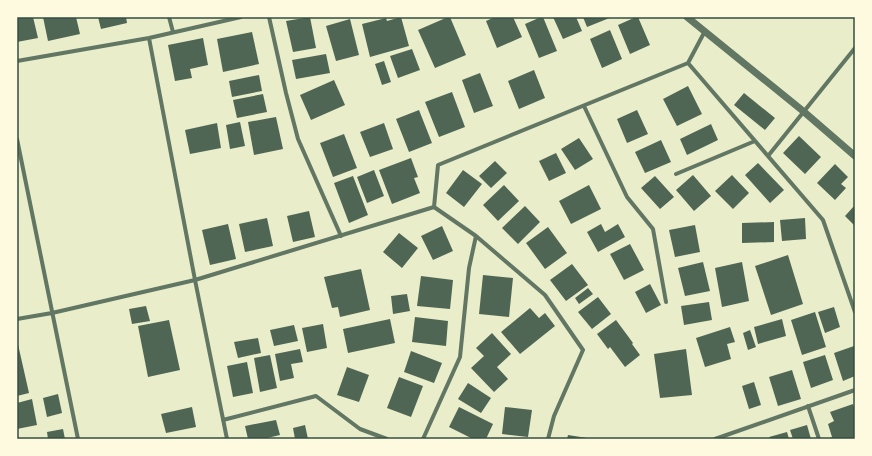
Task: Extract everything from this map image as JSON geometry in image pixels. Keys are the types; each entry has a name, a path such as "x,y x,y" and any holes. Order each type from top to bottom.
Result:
{"street":[{"path":"169,17 173,32"},
{"path":"17,61 149,38 241,17"},
{"path":"269,17 298,139 341,236"},
{"path":"687,17 803,111 855,156"},
{"path":"434,207 438,165 688,63 705,31"},
{"path":"149,38 227,439"},
{"path":"768,156 855,48"},
{"path":"688,63 823,220 855,312"},
{"path":"584,106 627,197 653,229 666,302"},
{"path":"17,139 78,439"},
{"path":"676,174 755,140"},
{"path":"17,320 195,280 434,207"},
{"path":"434,207 476,236 545,295 582,350 554,416 548,439"},
{"path":"423,439 460,357 469,268 476,236"},
{"path":"715,439 855,390"},
{"path":"223,420 316,396 360,430 386,439"},
{"path":"808,406 819,439"}],"building":[{"path":"17,17 33,17 38,38 17,42"},
{"path":"43,17 76,17 80,34 48,41"},
{"path":"98,17 126,17 127,23 101,29"},
{"path":"310,17 316,48 293,52 286,21"},
{"path":"401,17 409,46 370,57 362,24 386,18 387,21"},
{"path":"450,17 466,55 435,68 418,30"},
{"path":"495,17 513,17 522,37 497,48 486,21"},
{"path":"543,17 557,51 539,58 525,24"},
{"path":"553,17 576,17 582,31 563,39"},
{"path":"583,17 612,17 587,27"},
{"path":"638,17 650,45 630,54 618,25"},
{"path":"350,19 359,55 336,61 326,26"},
{"path":"610,30 622,59 602,68 590,39"},
{"path":"252,32 259,64 223,72 217,39"},
{"path":"203,38 208,65 190,69 192,78 175,81 168,45"},
{"path":"412,49 420,70 398,78 390,56"},
{"path":"326,54 330,73 296,79 292,60"},
{"path":"384,61 391,82 382,85 375,64"},
{"path":"534,70 545,98 519,109 508,81"},
{"path":"480,73 493,106 474,113 462,80"},
{"path":"259,75 262,91 232,97 229,81"},
{"path":"334,80 345,105 311,120 300,95"},
{"path":"688,86 702,114 677,126 663,99"},
{"path":"452,92 465,127 439,137 425,102"},
{"path":"744,93 775,118 765,130 734,105"},
{"path":"263,94 267,112 237,118 233,100"},
{"path":"419,110 432,143 409,152 396,119"},
{"path":"637,110 648,134 627,143 617,119"},
{"path":"276,117 283,149 254,155 248,122"},
{"path":"240,122 245,146 230,149 226,125"},
{"path":"217,123 221,148 190,154 185,130"},
{"path":"384,123 393,149 370,157 360,132"},
{"path":"711,124 718,140 687,155 680,139"},
{"path":"344,134 357,168 333,177 320,143"},
{"path":"799,136 821,157 805,174 783,153"},
{"path":"579,138 593,159 575,170 561,149"},
{"path":"661,140 671,162 645,173 635,152"},
{"path":"556,153 566,173 549,181 539,161"},
{"path":"411,158 418,177 414,178 420,193 392,204 379,170"},
{"path":"495,161 507,173 491,188 479,176"},
{"path":"758,163 784,190 770,203 745,175"},
{"path":"835,164 848,177 841,184 846,188 835,200 817,183"},
{"path":"374,170 384,196 367,203 357,177"},
{"path":"463,170 482,184 464,207 446,193"},
{"path":"693,175 711,196 694,211 676,190"},
{"path":"732,175 749,193 733,209 715,191"},
{"path":"353,176 368,215 349,223 334,183"},
{"path":"655,176 674,197 660,209 641,188"},
{"path":"504,185 519,201 498,221 483,205"},
{"path":"589,185 601,209 571,224 559,201"},
{"path":"855,205 855,226 845,216"},
{"path":"525,206 540,222 518,244 502,228"},
{"path":"309,211 315,237 293,242 287,216"},
{"path":"267,218 273,246 245,252 239,224"},
{"path":"805,218 806,239 782,241 780,220"},
{"path":"774,222 774,242 742,243 742,223"},
{"path":"228,224 236,259 210,265 202,230"},
{"path":"601,224 605,232 618,224 625,237 598,252 587,232"},
{"path":"695,225 700,252 675,257 669,230"},
{"path":"442,226 453,251 433,260 421,236"},
{"path":"548,227 567,253 545,269 526,243"},
{"path":"399,233 418,248 402,268 383,252"},
{"path":"630,244 644,270 624,280 610,254"},
{"path":"788,255 803,304 771,315 755,266"},
{"path":"703,262 710,291 685,296 678,268"},
{"path":"742,262 749,301 722,307 715,268"},
{"path":"572,264 588,285 566,301 550,280"},
{"path":"361,269 370,310 340,317 338,307 332,308 324,277"},
{"path":"483,275 513,278 509,317 479,314"},
{"path":"421,276 453,280 450,309 417,306"},
{"path":"650,284 661,305 646,313 635,292"},
{"path":"588,288 593,294 579,304 575,298"},
{"path":"407,294 410,311 393,314 391,296"},
{"path":"598,297 611,314 592,329 578,312"},
{"path":"709,302 712,320 684,325 681,306"},
{"path":"146,306 150,321 132,324 129,309"},
{"path":"834,307 840,327 825,333 818,312"},
{"path":"530,308 539,318 545,313 555,326 520,354 501,332"},
{"path":"815,312 826,347 802,355 791,320"},
{"path":"415,317 448,321 446,346 412,342"},
{"path":"390,319 395,343 348,353 343,329"},
{"path":"782,319 786,336 758,344 754,327"},
{"path":"169,320 180,370 148,377 138,326"},
{"path":"616,320 640,355 625,367 610,347 608,349 597,334"},
{"path":"323,324 327,348 307,352 302,328"},
{"path":"294,325 298,341 274,346 270,330"},
{"path":"730,327 735,342 727,344 731,359 705,367 696,338"},
{"path":"750,330 756,347 748,350 743,333"},
{"path":"492,333 511,354 497,367 508,379 494,392 471,368 484,356 476,348"},
{"path":"258,338 261,353 238,358 234,342"},
{"path":"17,340 29,393 17,396"},
{"path":"854,346 855,376 843,381 834,353"},
{"path":"300,349 303,362 291,364 294,378 280,381 275,354"},
{"path":"686,349 692,395 660,398 654,354"},
{"path":"411,351 442,363 434,383 404,372"},
{"path":"270,355 277,388 260,392 254,358"},
{"path":"825,355 833,380 811,388 803,362"},
{"path":"247,362 253,393 233,397 227,366"},
{"path":"347,367 369,375 359,402 337,395"},
{"path":"792,370 801,399 778,406 769,377"},
{"path":"399,377 423,386 411,417 387,408"},
{"path":"754,382 761,405 749,409 742,386"},
{"path":"468,383 491,398 481,413 458,399"},
{"path":"58,394 62,413 47,417 43,398"},
{"path":"32,399 37,425 17,429 17,403"},
{"path":"853,404 855,410 855,439 827,439 832,437 828,424 834,421 830,412"},
{"path":"192,407 196,427 166,433 161,414"},
{"path":"459,407 493,424 486,439 473,439 449,427"},
{"path":"505,407 532,410 528,437 502,434"},
{"path":"276,420 280,435 263,439 248,439 245,426"},
{"path":"305,425 308,439 295,439 293,428"},
{"path":"807,425 811,439 793,439 790,430"},
{"path":"63,429 65,439 48,439 47,432"},
{"path":"787,432 789,439 770,439 769,437"},
{"path":"568,435 587,438 587,439 567,439"}]}
